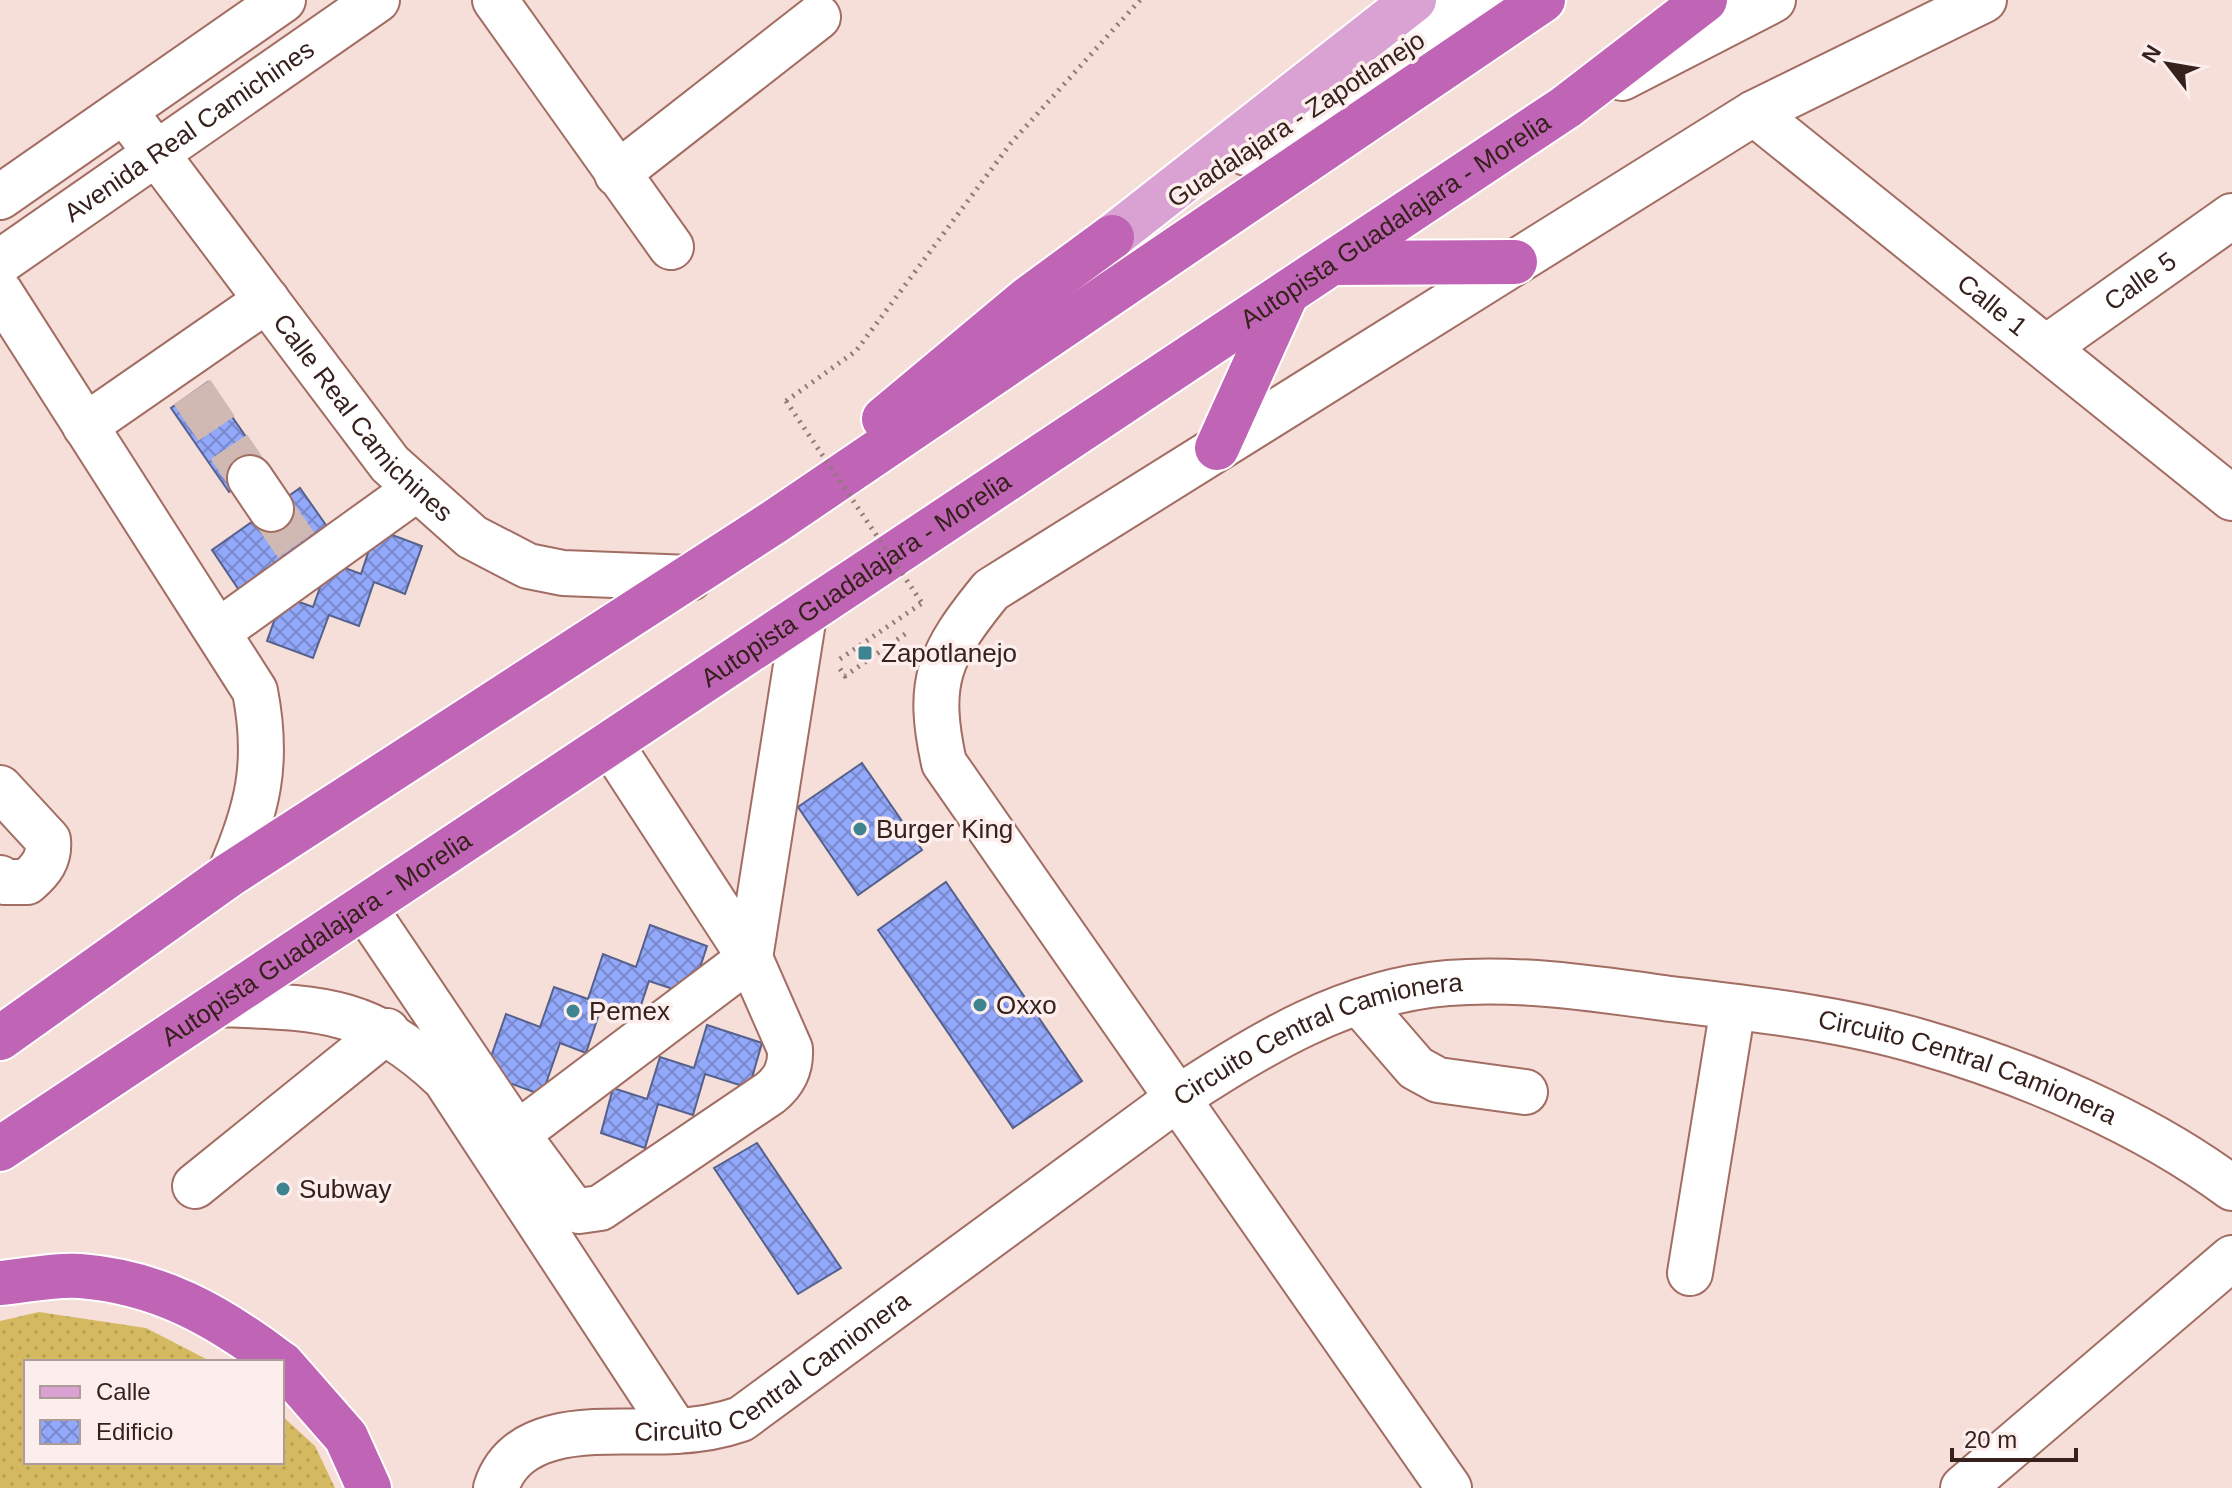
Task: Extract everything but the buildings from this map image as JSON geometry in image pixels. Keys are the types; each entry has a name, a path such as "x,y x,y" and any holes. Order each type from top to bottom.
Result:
{"highway":[{"path":"0,1038 229,875 690,578 1543,0"},
{"name":"Autopista Guadalajara - Morelia","path":"0,1149 1566,107 1705,0"},
{"path":"774,522 949,363 1112,237"},
{"path":"1333,263 1515,262"},
{"path":"1217,448 1287,293"},
{"path":"0,1283 78,1276 150,1289 225,1322 277,1360"},
{"path":"284,1366 346,1437 369,1488"}],"main road":[{"path":"1112,237 1414,0"}],"street":[{"name":"Avenida Real Camichines","path":"0,197 283,0"},
{"name":"Avenida Real Camichines","path":"0,262 377,0"},
{"path":"495,0 671,247"},
{"name":"Guadalajara - Zapotlanejo","path":"1112,237 1478,0"},
{"path":"1566,107 1773,0"},
{"path":"1449,1488 944,763 934,719 937,675 958,630 991,590 1754,113 1984,0"},
{"path":"617,174 818,17"},
{"name":"Calle Real Camichines","path":"125,112 390,464 415,490 472,537 528,566 607,578 690,578"},
{"name":"Calle 1","path":"1754,113 2232,498"},
{"name":"Calle 5","path":"2047,347 2232,216"},
{"path":"0,292 255,691 263,729 263,767 257,802 229,875"},
{"path":"85,426 183,379 267,300"},
{"path":"219,631 305,556 415,490"},
{"path":"517,1134 750,958 804,615"},
{"path":"364,907 517,1134 568,1203 579,1211 600,1208 770,1093 780,1085 791,1065 790,1049 750,958 610,743"},
{"path":"0,788 48,840 49,850 46,862 27,882 5,882 0,878"},
{"name":"Circuito Central Camionera","path":"496,1488 500,1476 520,1453 544,1440 600,1431 676,1431 741,1419 1178,1098 1290,1030 1359,1002 1446,983 1513,983 1603,990 1846,1024 1922,1042 2013,1074 2115,1118 2198,1162 2232,1188"},
{"path":"1359,1002 1416,1068 1438,1080 1525,1092"},
{"path":"218,1004 320,1011 346,1016 387,1031 411,1047 445,1079 676,1431"},
{"path":"1690,1273 1733,1007"},
{"path":"195,1186 387,1031"},
{"path":"1963,1488 2226,1273"}],"path":[{"path":"958,630 942,608 845,676 835,662 922,603 786,401 856,351 1011,143 1140,0"}],"shaded area":[{"path":"39,1312 146,1328 208,1360 24,1360 24,1464 284,1464 284,1418 315,1446 335,1488 0,1488 0,1321"}],"tunnel":[{"path":"192,392 250,478"},
{"path":"271,509 299,549"}],"place":[{"name":"Zapotlanejo","path":"865,653"},
{"name":"Burger King","path":"860,829"},
{"name":"Oxxo","path":"980,1005"},
{"name":"Pemex","path":"573,1011"},
{"name":"Subway","path":"283,1189"}]}
